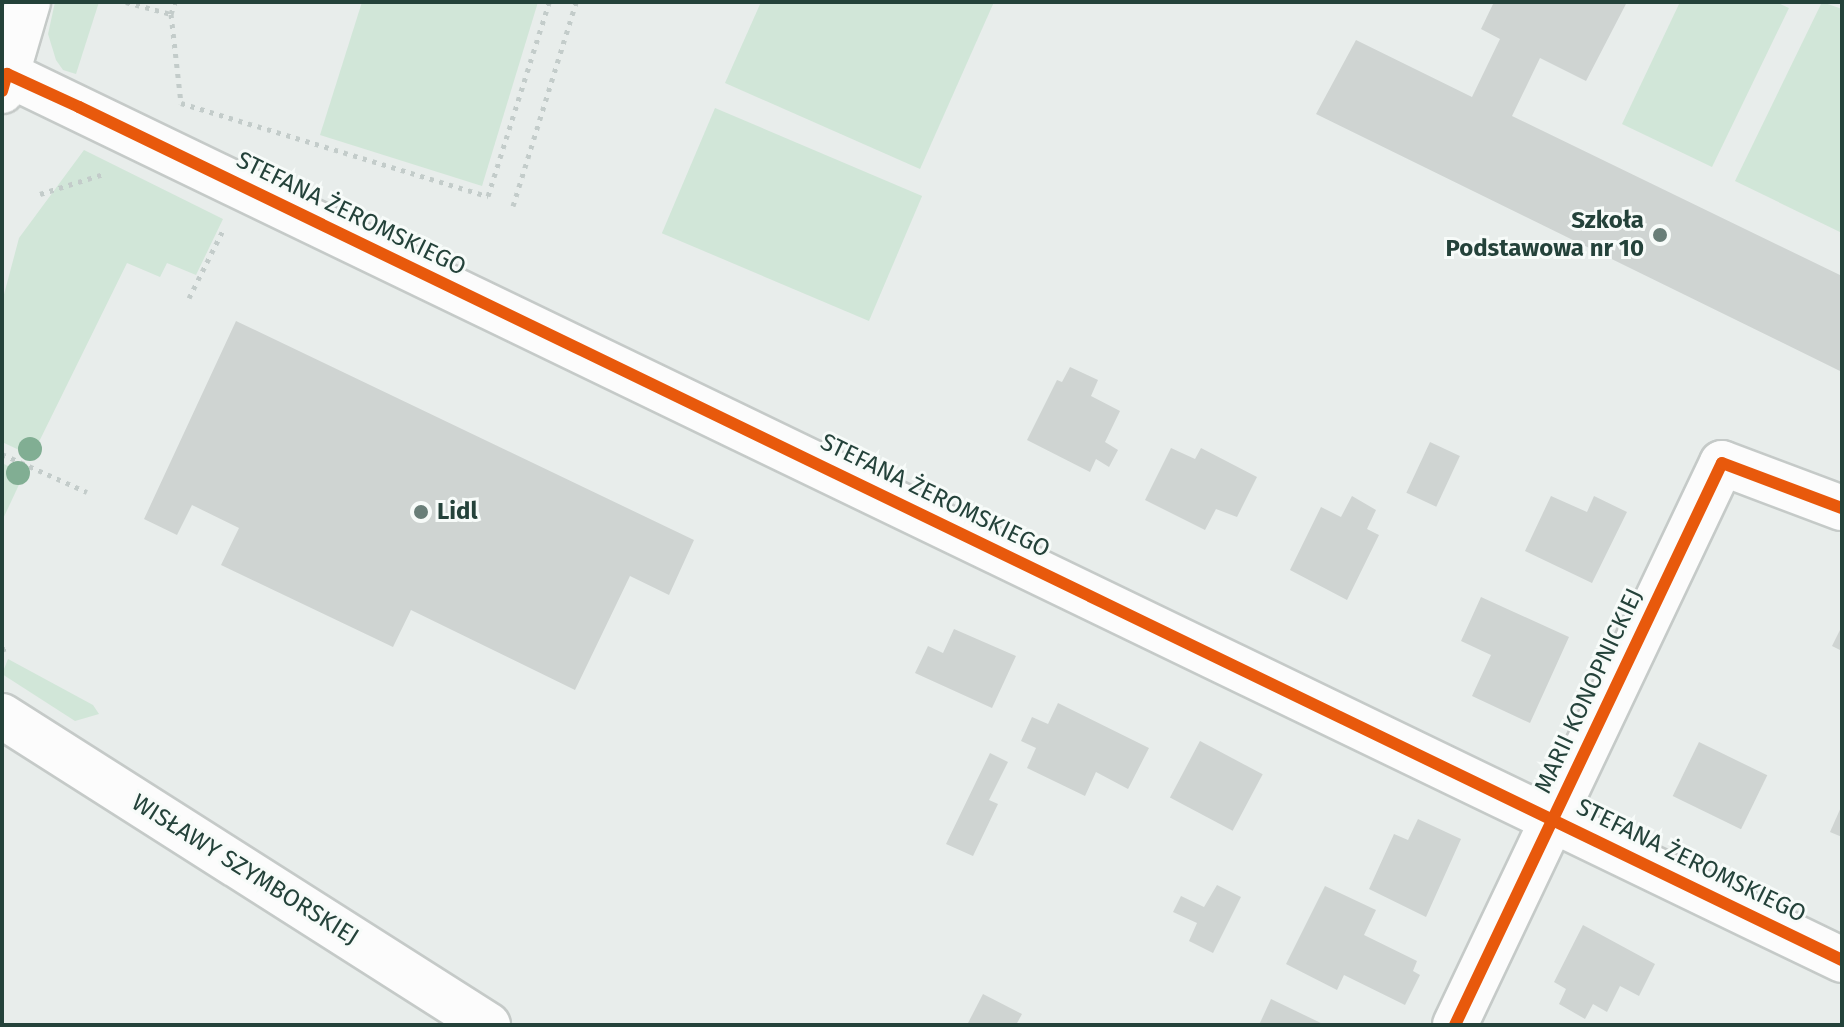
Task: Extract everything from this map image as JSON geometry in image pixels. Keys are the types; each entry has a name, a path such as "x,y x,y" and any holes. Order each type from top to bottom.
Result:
{"street":[{"path":"4,82 28,2"},
{"name":"STEFANA ŻEROMSKIEGO","path":"4,82 1552,818 1842,960"},
{"name":"MARII KONOPNICKIEJ","path":"1455,1025 1722,463 1842,508"},
{"name":"WISŁAWY SZYMBORSKIEJ","path":"2,716 488,1025"}],"path":[{"path":"126,2 171,14"},
{"path":"175,2 171,14 181,103 488,196 549,2"},
{"path":"513,206 576,2"},
{"path":"40,194 107,173"},
{"path":"189,298 216,244"},
{"path":"2,454 87,492"}],"green space":[{"path":"55,2 99,2 76,74 63,70 56,60 48,34"},
{"path":"362,2 538,2 482,186 320,135"},
{"path":"761,2 994,2 920,169 725,83"},
{"path":"1680,2 1776,2 1789,8 1712,167 1622,124"},
{"path":"1822,2 1842,9 1842,233 1735,181"},
{"path":"715,108 922,196 869,321 662,233"},
{"path":"84,150 223,219 196,275 167,263 160,277 127,263 32,456 2,442 2,302 19,238"},
{"path":"2,463 24,474 2,521"},
{"path":"8,659 93,705 99,714 75,721 2,674"}],"building":[{"name":"Szkoła Podstawowa nr 10","path":"1494,2 1627,2 1586,81 1540,58 1512,116 1842,276 1842,372 1316,114 1356,40 1472,97 1500,39 1481,29"},
{"name":"Lidl","path":"236,321 694,540 669,595 630,576 575,690 411,610 393,647 221,565 239,528 192,505 177,535 144,519"},
{"path":"1070,367 1098,380 1091,396 1120,411 1105,442 1118,450 1109,467 1096,459 1090,472 1027,440 1057,380 1062,382"},
{"path":"1430,442 1460,456 1436,507 1406,493"},
{"path":"1171,448 1195,459 1201,448 1257,477 1237,517 1216,509 1205,530 1145,500"},
{"path":"1352,496 1376,510 1367,529 1379,535 1347,600 1290,570 1321,507 1341,517"},
{"path":"1551,496 1587,512 1594,496 1627,512 1592,583 1525,551"},
{"path":"1481,597 1569,637 1530,723 1472,696 1491,655 1461,641"},
{"path":"1842,626 1842,651 1832,646"},
{"path":"954,629 1016,656 992,708 915,673 928,646 943,653"},
{"path":"1058,703 1149,748 1128,789 1096,772 1085,796 1027,768 1036,748 1021,741 1032,717 1048,724"},
{"path":"1200,741 1263,774 1233,831 1170,798"},
{"path":"1699,742 1767,775 1741,829 1673,796"},
{"path":"990,753 1008,762 989,800 998,804 973,856 946,844"},
{"path":"1842,805 1842,837 1830,832"},
{"path":"1418,819 1461,839 1426,917 1369,889 1394,834 1408,840"},
{"path":"1217,885 1241,897 1213,953 1189,941 1197,923 1173,912 1181,896 1204,907"},
{"path":"1325,886 1376,910 1364,935 1417,961 1413,971 1420,975 1405,1005 1344,975 1337,990 1286,964"},
{"path":"1583,925 1655,964 1639,996 1620,986 1607,1012 1593,1004 1585,1019 1559,1004 1566,989 1554,982"},
{"path":"983,994 1022,1014 1016,1025 967,1025"},
{"path":"1271,999 1325,1025 1259,1025"}],"cycle path":[{"path":"2,91 7,74 79,107 1842,960"},
{"path":"1455,1025 1722,463 1842,508"}],"place":[{"name":"Szkoła Podstawowa nr 10","path":"1660,235"},
{"name":"Lidl","path":"421,512"}]}
